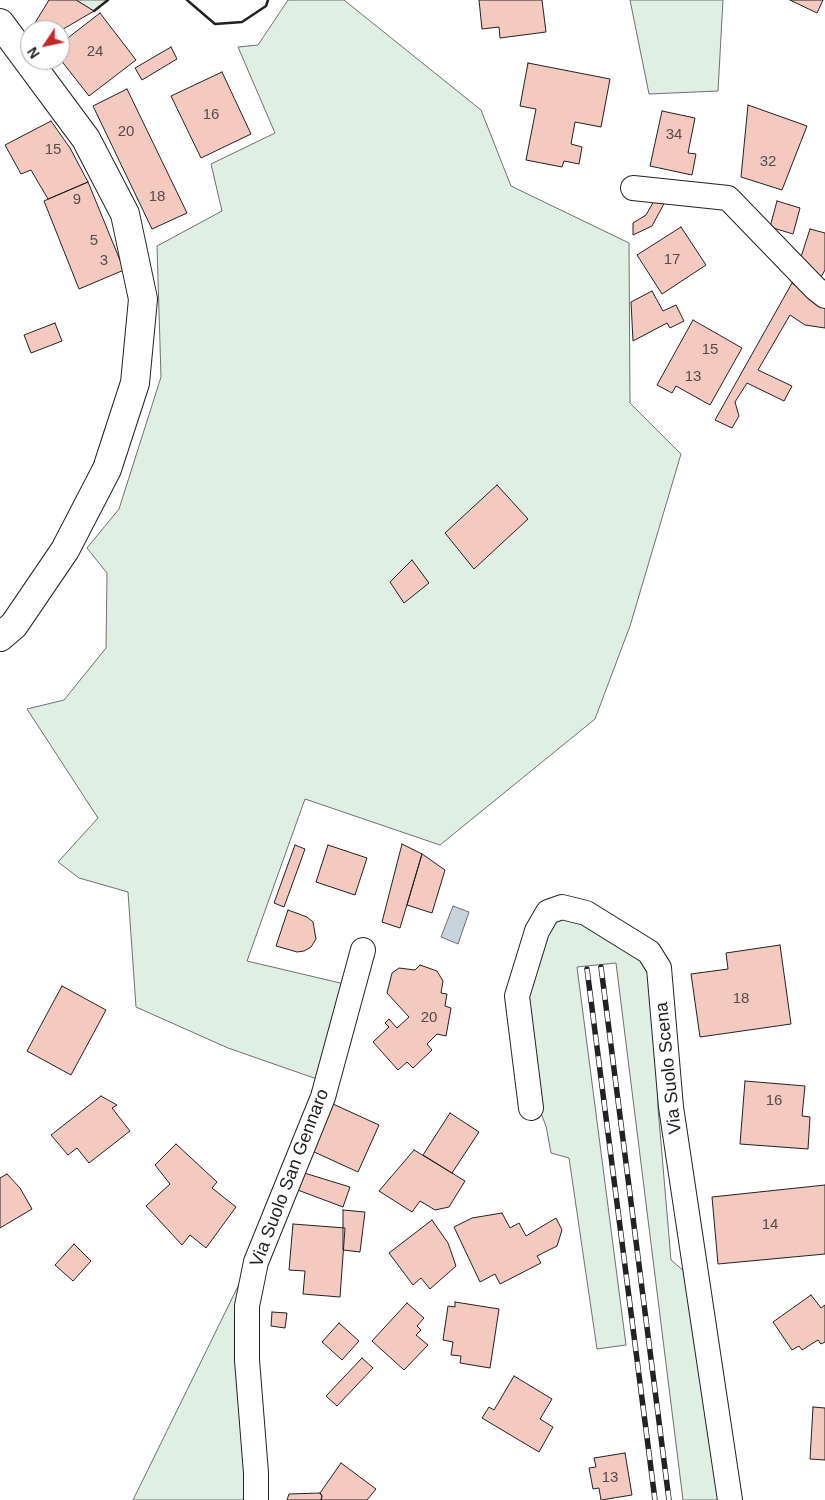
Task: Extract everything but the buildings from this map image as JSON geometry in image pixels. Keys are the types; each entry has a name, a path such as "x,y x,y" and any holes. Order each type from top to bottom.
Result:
{"main road":[{"path":"0,23 86,139 121,206 125,214 144,299 135,383 107,469 65,550 14,625 0,637"}],"street":[{"path":"633,188 728,198 825,296"},
{"name":"Via Suolo Scena","path":"531,1108 517,996 536,931 548,912 562,907 586,914 649,952 659,968 671,1107 730,1500"},
{"name":"Via Suolo San Gennaro","path":"256,1500 256,1473 247,1360 247,1306 256,1262 322,1097 362,950"}],"green space":[{"path":"76,0 108,0 94,11"},
{"path":"288,0 344,0 481,110 511,186 629,243 630,403 681,454 630,626 595,719 440,845 305,799 247,961 353,986 317,1079 228,1048 136,1007 128,892 79,878 58,862 98,818 27,709 64,700 106,648 107,573 87,548 119,509 161,377 157,246 222,211 211,164 275,133 238,47 258,45"},
{"path":"630,0 723,0 718,91 649,94"},
{"path":"557,919 576,919 642,960 656,987 658,1108 671,1260 692,1278 722,1500 683,1500 616,963 577,967 626,1345 597,1349 569,1158 551,1153 546,1126 536,1101 525,994 544,934"},
{"path":"246,1270 245,1500 133,1500"}],"shaded area":[{"path":"453,906 469,912 458,944 441,937"}],"railway":[{"path":"601,967 669,1500"},
{"path":"587,969 655,1500"}],"wall":[{"path":"94,11 108,0"},
{"path":"187,0 215,24 242,22 266,6 268,0"}]}
